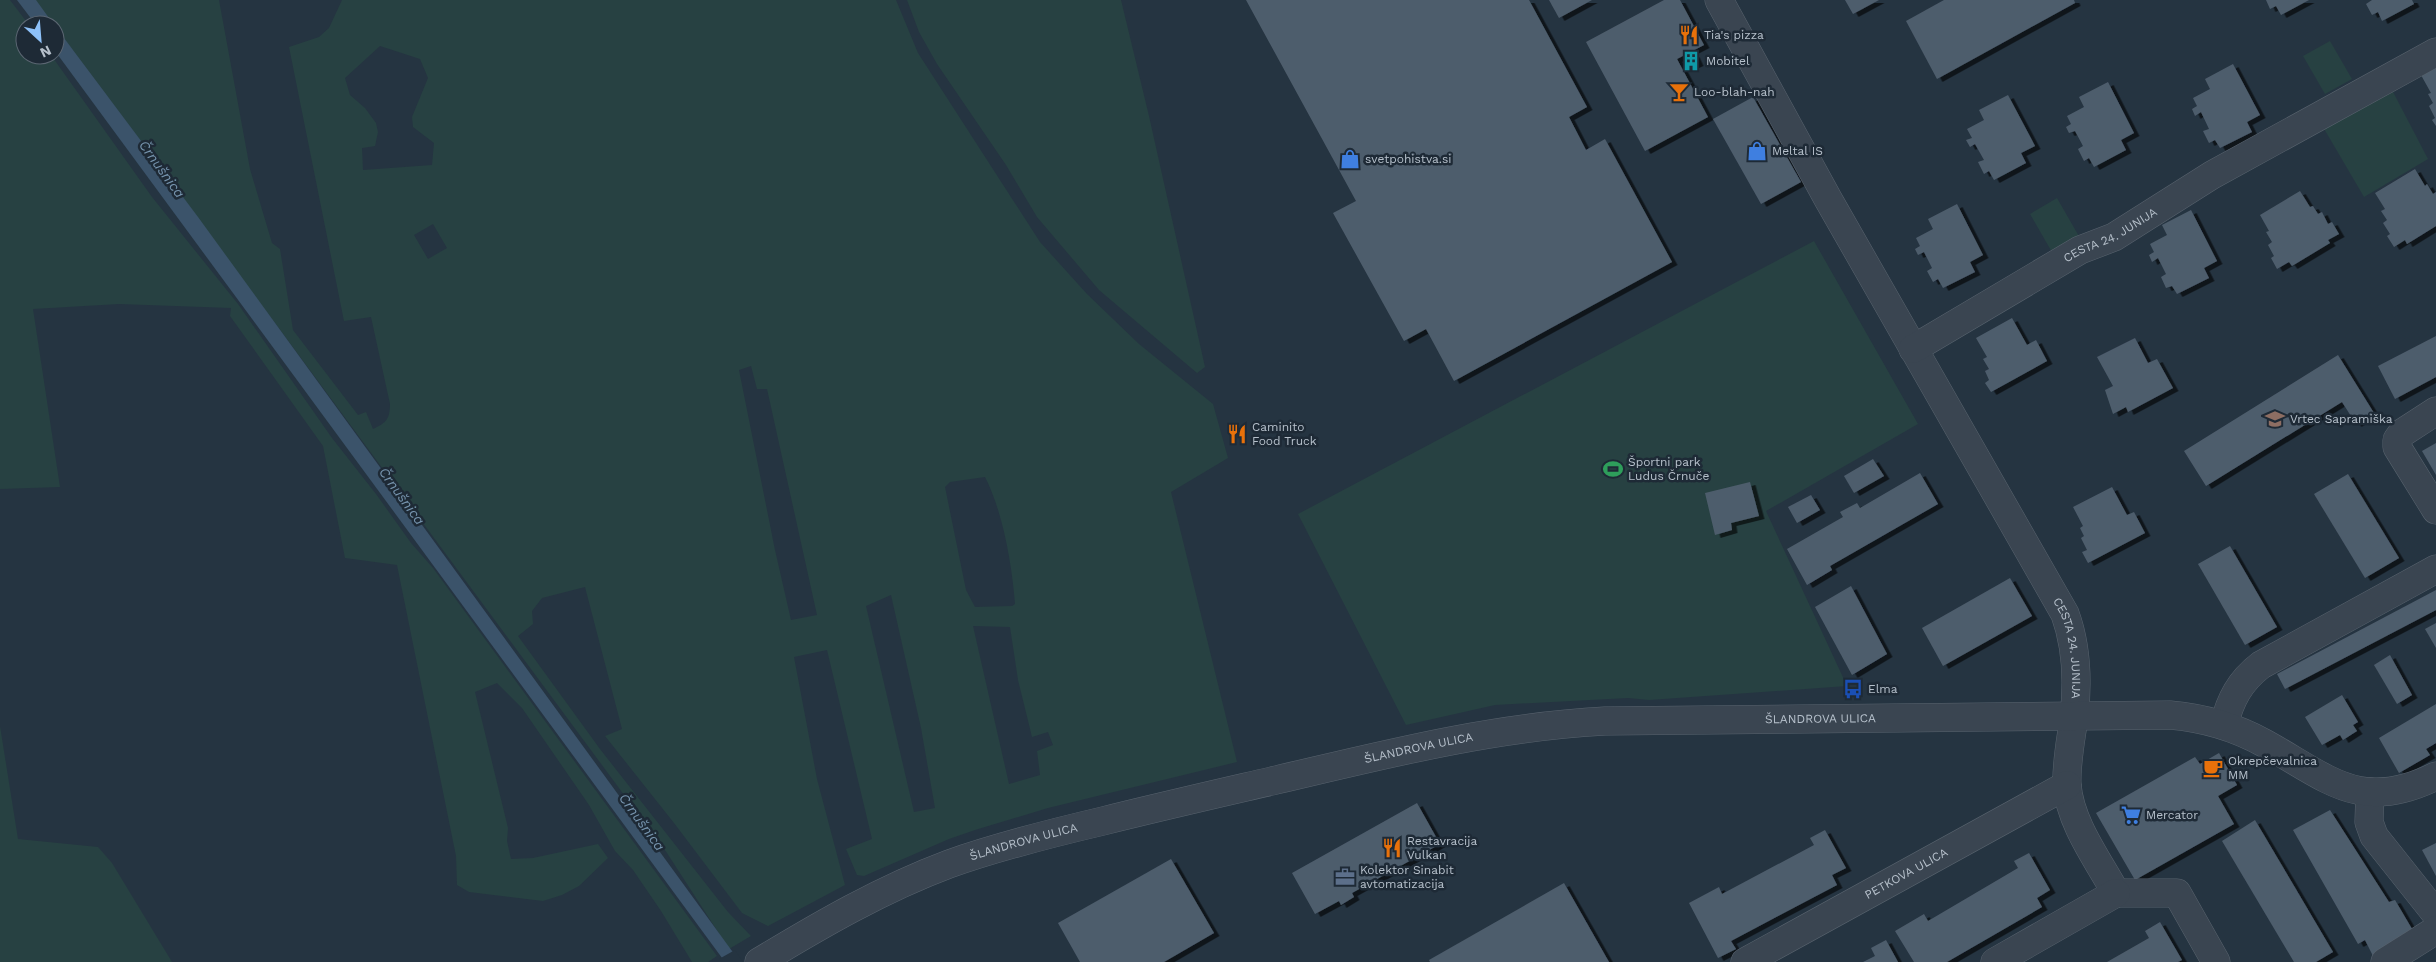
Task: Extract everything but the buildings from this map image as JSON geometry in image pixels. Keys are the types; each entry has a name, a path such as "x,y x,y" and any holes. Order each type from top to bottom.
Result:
{"street":[{"name":"CESTA 24. JUNIJA","path":"1719,0 1913,349 2066,614 2075,653 2076,695 2074,716"},
{"name":"CESTA 24. JUNIJA","path":"1913,349 2080,250 2114,237 2212,175 2436,52"},
{"path":"2436,410 2402,433 2396,440 2397,447 2436,510"},
{"path":"2436,569 2261,665 2247,676 2228,710 2224,725 2265,743 2331,782 2370,792 2407,788 2436,776"},
{"name":"ŠLANDROVA ULICA","path":"759,962 859,903 949,864 1062,831 1470,736 1539,726 1605,721 2113,714 2186,716 2224,725"},
{"path":"2074,716 2067,785 2072,812 2116,893"},
{"name":"PETKOVA ULICA","path":"1745,962 2067,785"},
{"path":"2370,792 2369,822 2374,836 2436,914"},
{"path":"1995,962 2116,893 2177,893 2216,962"},
{"path":"2385,962 2436,930"}],"green space":[{"path":"0,0 10,0 21,15 15,15 15,65 58,65 152,197 238,304 332,438 411,543 433,568 717,956 708,962 692,962 661,911 633,870 615,851 589,805 522,708 497,683 475,692 508,828 507,841 511,859 533,858 598,844 608,858 579,886 562,895 543,901 469,892 457,885 456,856 397,565 345,558 323,446 230,316 231,308 119,304 33,309 60,487 0,489"},
{"path":"33,0 219,0 250,169 272,243 280,249 293,330 358,415 366,412 373,429 386,420 390,404 371,317 344,321 289,47 319,37 329,28 342,0 896,0 918,53 1040,242 1087,294 1139,344 1213,404 1228,458 1171,492 1237,762 1048,808 949,839 864,876 857,875 846,849 872,839 827,650 794,657 817,779 845,885 768,926 742,913 605,736 622,729 585,587 542,598 532,611 533,624 518,636 600,749 728,912 751,936 729,949 667,853 275,323 65,44 65,15 44,15","holes":["380,46 420,59 428,78 412,117 413,127 434,143 432,165 363,170 362,148 375,146 378,132 376,123 365,108 350,95 345,78","433,224 447,248 428,259 414,235","751,366 757,389 767,389 817,615 791,620 739,370","985,477 997,506 1006,539 1014,589 1015,604 1012,606 975,607 966,590 945,487 950,482","891,595 921,728 935,808 914,812 866,606","973,626 1010,627 1018,680 1032,737 1048,732 1053,745 1037,751 1040,775 1009,784"]},
{"path":"907,0 1121,0 1205,367 1197,373 1099,290 1037,217 1006,165 937,64 919,32"},
{"path":"2330,41 2352,79 2325,94 2303,56"},
{"path":"2391,88 2428,159 2364,197 2323,127"},
{"path":"2057,198 2080,238 2053,254 2030,214"},
{"name":"Športni park Ludus Črnuče","path":"1814,241 1918,424 1766,511 1847,686 1649,700 1628,698 1495,705 1406,725 1298,514"},
{"path":"0,726 18,839 98,847 112,863 172,962 0,962"}],"water":[{"path":"17,0 36,0 47,15 28,15"},
{"name":"Črnušnica","path":"65,39 198,217 740,962 725,962 65,65"}],"pier":[{"path":"735,950 743,962 722,962 719,959"}],"place":[{"name":"Tia's pizza","path":"1689,35"},
{"name":"Mobitel","path":"1691,61"},
{"name":"Loo-blah-nah","path":"1679,92"},
{"name":"Meltal IS","path":"1757,151"},
{"name":"svetpohistva.si","path":"1350,159"},
{"name":"Vrtec Sapramiška","path":"2275,419"},
{"name":"Caminito Food Truck","path":"1237,434"},
{"name":"Športni park Ludus Črnuče","path":"1613,469"},
{"name":"Elma","path":"1853,689"},
{"name":"Okrepčevalnica MM","path":"2213,768"},
{"name":"Mercator","path":"2131,815"},
{"name":"Restavracija Vulkan","path":"1392,848"},
{"name":"Kolektor Sinabit avtomatizacija","path":"1345,877"}]}
